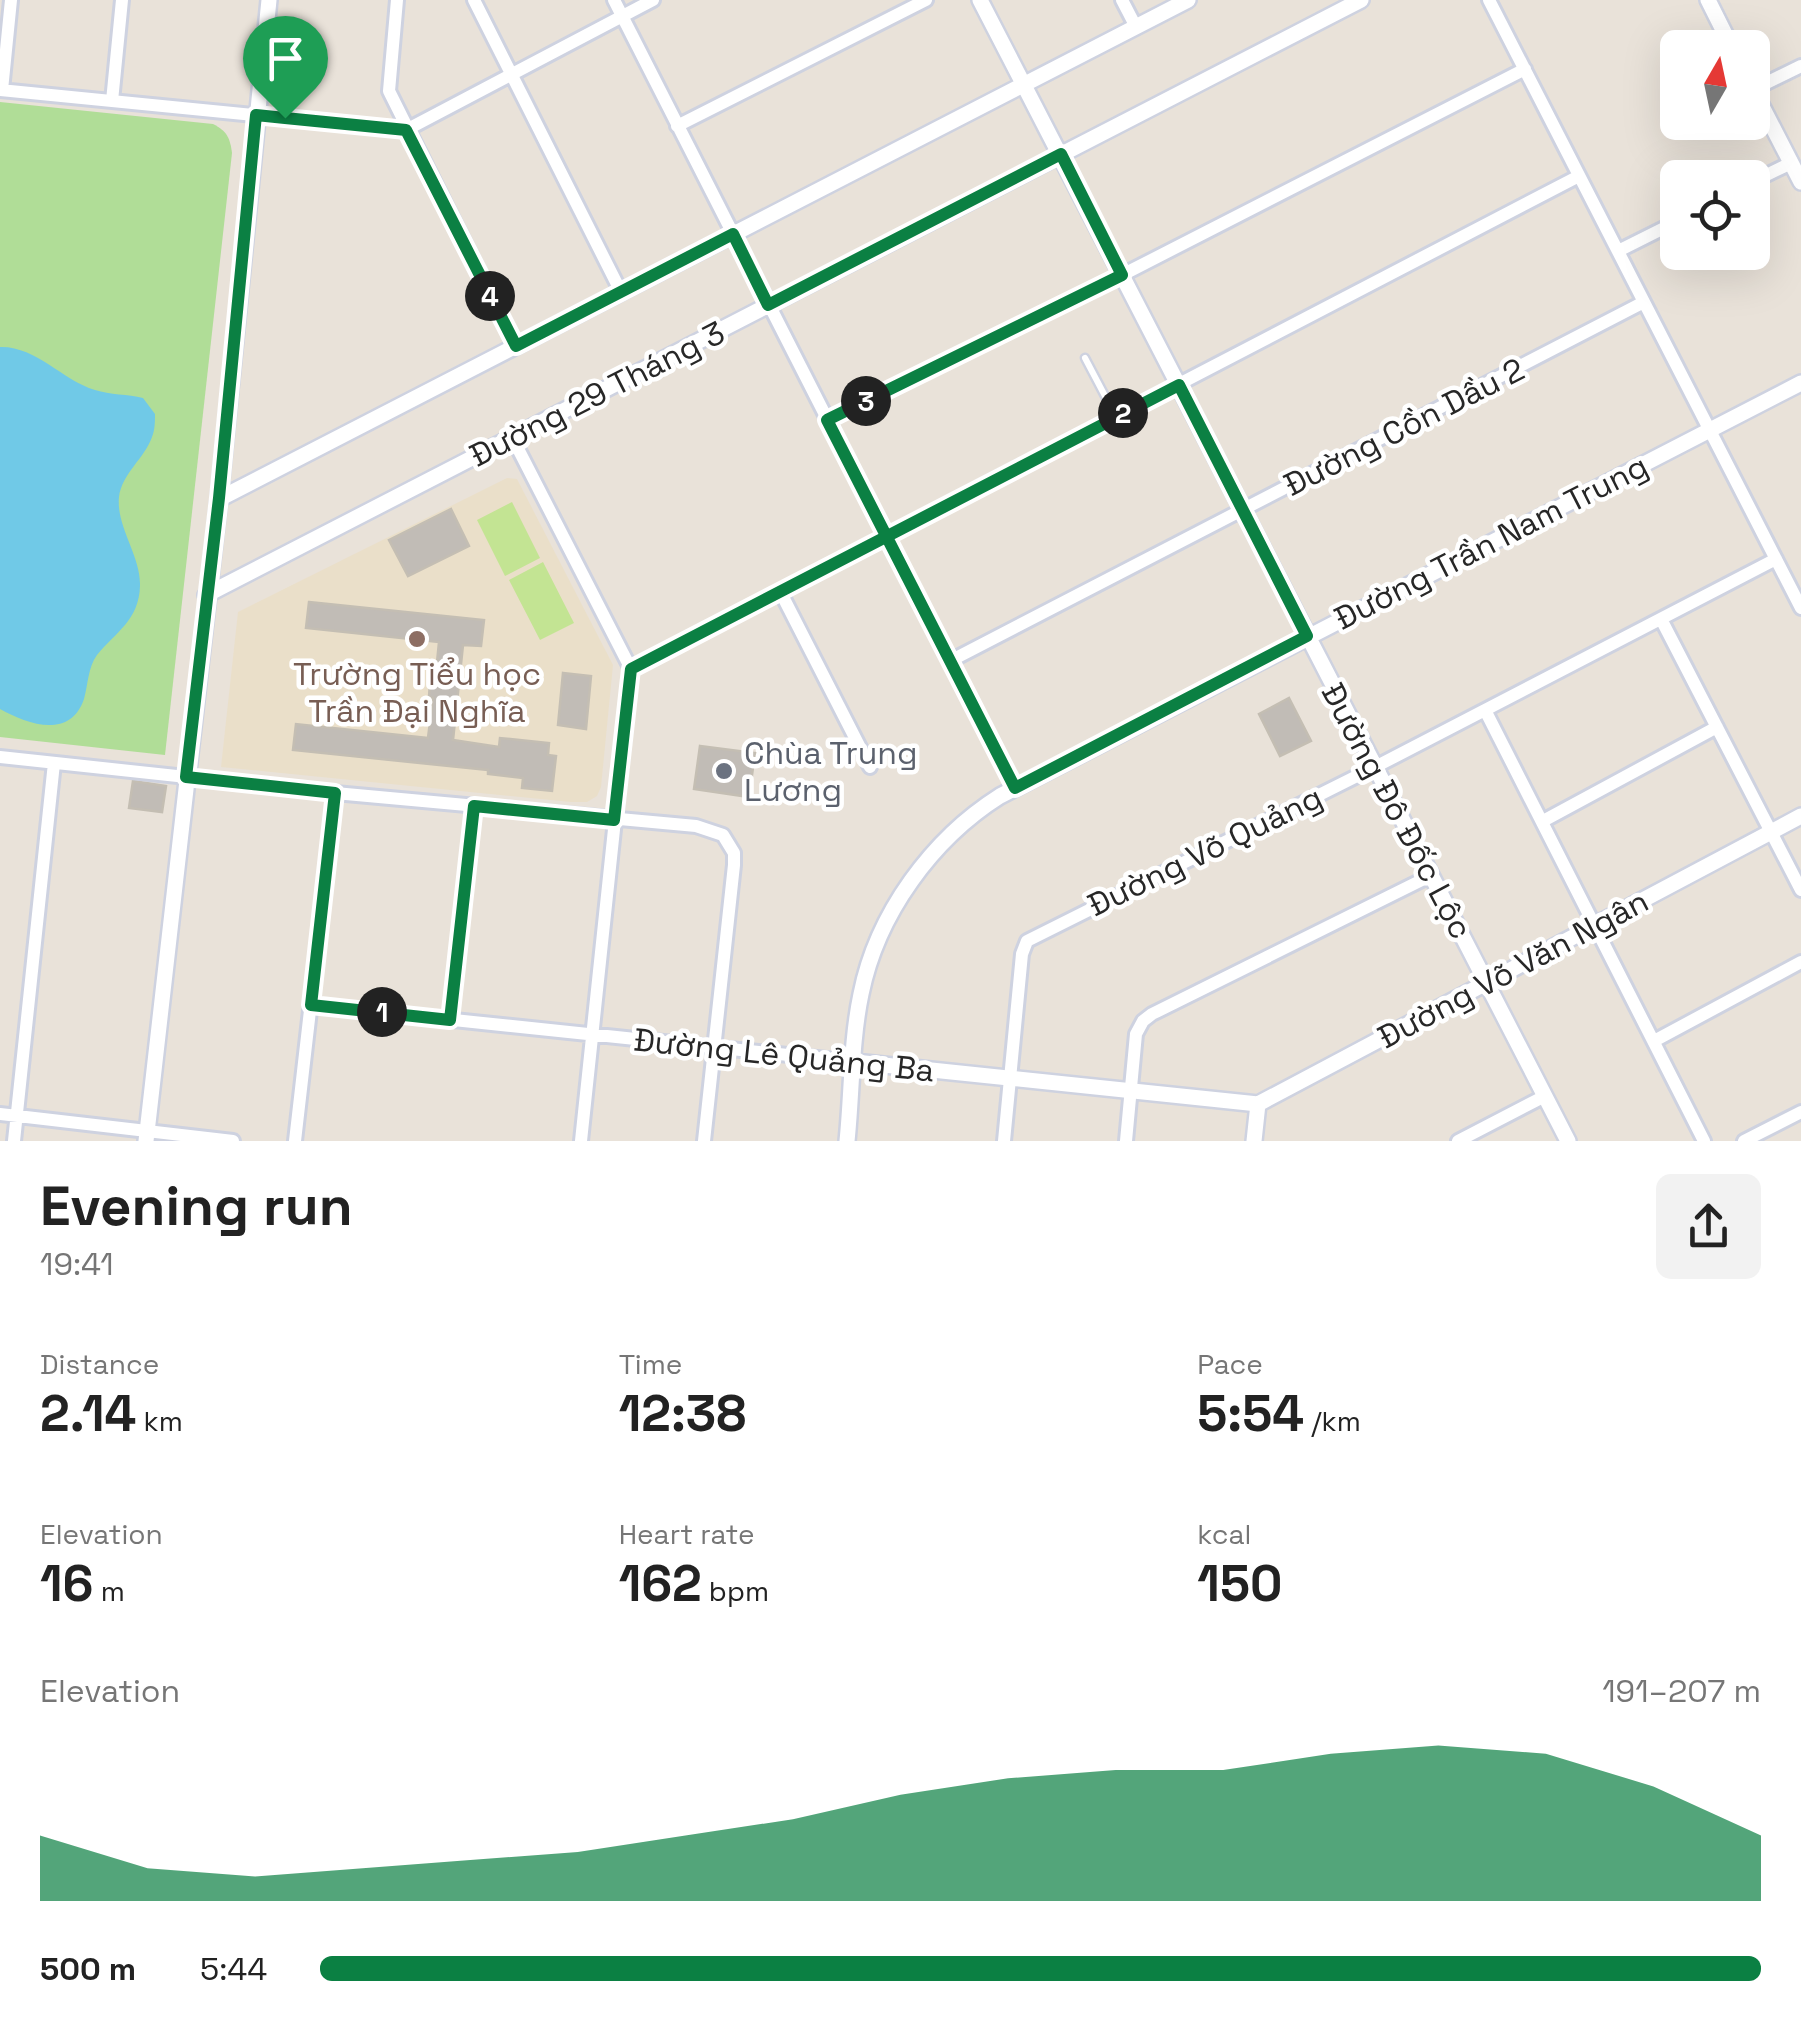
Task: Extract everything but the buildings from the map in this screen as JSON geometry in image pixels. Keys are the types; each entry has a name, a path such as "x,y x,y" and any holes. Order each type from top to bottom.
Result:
{"street":[{"path":"11,0 1,90 406,130 653,0"},
{"path":"112,101 122,0"},
{"path":"147,1136 219,498 268,0"},
{"path":"398,0 389,91 516,346"},
{"path":"474,0 621,292"},
{"path":"614,0 1015,788"},
{"path":"678,126 926,0"},
{"name":"Đường Đô Đốc Lộc","path":"980,0 1568,1141"},
{"path":"1122,0 1136,26"},
{"path":"219,498 1188,0"},
{"name":"Đường 29 Tháng 3","path":"206,595 1360,0"},
{"path":"1489,0 1801,608"},
{"path":"1708,0 1723,30"},
{"path":"1770,80 1801,66"},
{"path":"827,420 1525,69"},
{"path":"1770,122 1801,182"},
{"path":"1770,173 1791,163"},
{"path":"631,669 1579,176"},
{"path":"1618,251 1660,229"},
{"name":"Đường Cồn Dầu 2","path":"950,661 1644,302"},
{"name":"Đường Trần Nam Trung","path":"847,1141 861,994 876,947 918,870 968,816 1307,636 1801,383"},
{"path":"512,437 631,669 581,1141"},
{"name":"Đường Võ Quảng","path":"1004,1141 1022,954 1027,941 1373,768 1776,559"},
{"path":"780,591 870,767"},
{"path":"1661,619 1801,890"},
{"path":"1485,710 1704,1141"},
{"path":"1542,821 1717,726"},
{"path":"0,756 335,793 696,826 723,835 734,852 734,865 704,1141"},
{"path":"14,1141 54,763"},
{"path":"296,1141 335,793"},
{"path":"450,1020 474,806"},
{"name":"Đường Võ Văn Ngân","path":"1258,1104 1801,816"},
{"path":"1126,1141 1136,1034 1142,1021 1430,876"},
{"path":"1654,1041 1801,962"},
{"name":"Đường Lê Quảng Ba","path":"311,1005 1258,1104"},
{"path":"1458,1141 1545,1096"},
{"path":"1254,1141 1258,1104"},
{"path":"1744,1141 1801,1112"},
{"path":"0,1114 147,1136 233,1141"}],"lane":[{"path":"1085,358 1116,416"}],"shaded area":[{"name":"Trường Tiểu học Trần Đại Nghĩa","path":"507,478 517,479 613,665 597,796 587,802 571,802 221,767 238,612"}],"green space":[{"path":"0,102 213,124 225,132 230,143 232,153 165,755 0,737"},
{"path":"512,502 540,558 505,576 477,520"},
{"path":"543,562 574,623 540,640 509,580"}],"water":[{"path":"0,347 25,352 95,390 143,398 155,414 149,445 124,480 119,497 121,519 139,575 136,608 94,660 77,712 58,724 23,720 0,709"}],"place":[{"name":"Trường Tiểu học Trần Đại Nghĩa","path":"417,639"},
{"name":"Chùa Trung Lương","path":"724,771"}],"route":[{"path":"285,118 256,115 219,498 186,777 335,793 311,1005 450,1020 474,806 614,820 631,669 886,535 1179,385 1307,636 1015,788 940,640 886,535 876,516 827,420 1122,275 1061,154 768,305 733,234 516,346 406,130 285,118"}]}
